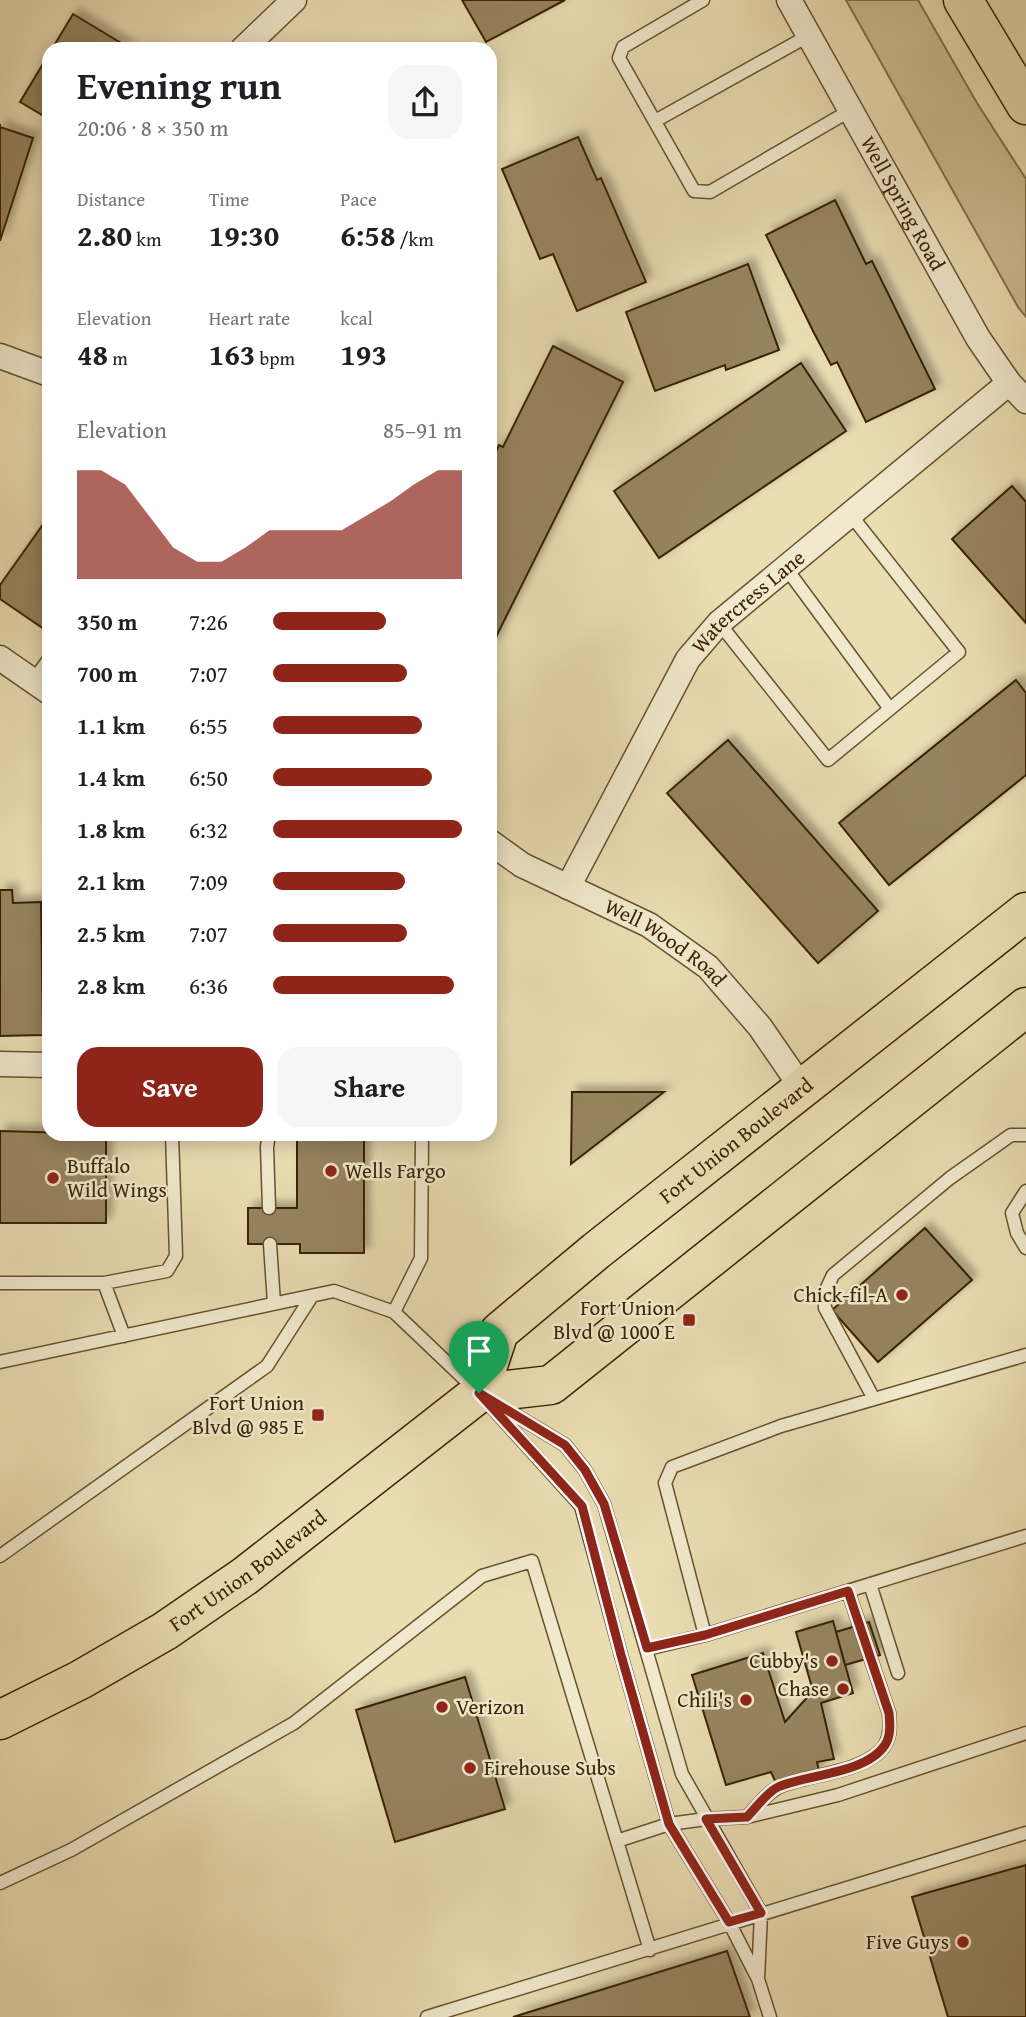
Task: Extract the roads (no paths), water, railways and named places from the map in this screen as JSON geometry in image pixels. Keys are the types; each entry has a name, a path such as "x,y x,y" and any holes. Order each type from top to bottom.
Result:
{"main road":[{"path":"963,0 1026,105"},
{"name":"Fort Union Boulevard","path":"0,1720 80,1680 165,1631 245,1576 479,1393 499,1332 802,1087 1026,912"},
{"path":"479,1393 551,1385 1026,1007"}],"street":[{"path":"250,42 294,0"},
{"name":"Well Spring Road","path":"789,0 978,338 1009,383 1026,401"},
{"path":"0,356 42,371"},
{"name":"Watercress Lane","path":"568,887 688,659 719,623 1009,383"},
{"path":"0,658 41,687"},
{"name":"Well Wood Road","path":"497,847 522,866 649,925 708,967 760,1027 802,1087"},
{"path":"0,1064 42,1065"}],"lane":[{"path":"703,0 622,47 619,58 694,191 710,192 851,110"},
{"path":"655,121 808,36"},
{"path":"719,623 828,760 959,652 850,514"},
{"path":"786,568 890,709"},
{"path":"874,1399 825,1308 824,1294 833,1275 950,1178 1011,1135 1026,1135"},
{"path":"0,1283 104,1283 167,1271 176,1256 172,1141"},
{"path":"268,1141 269,1208"},
{"path":"394,1312 421,1258 422,1141"},
{"path":"1026,1191 1012,1213 1017,1233 1026,1248"},
{"path":"270,1244 274,1303"},
{"path":"104,1283 124,1336"},
{"path":"0,1363 334,1291 394,1312 479,1393 582,1506 669,1824 729,1922 758,1979 770,2017"},
{"path":"0,1556 267,1366 312,1296"},
{"path":"705,1635 666,1483 672,1466 781,1426 1026,1355"},
{"path":"479,1393 565,1445 585,1470 604,1504 682,1774 761,1913 758,1979"},
{"path":"647,1648 705,1635 1026,1536"},
{"path":"0,1883 71,1850 294,1723 482,1576 532,1561 650,1950"},
{"path":"870,1584 898,1673"},
{"path":"747,1817 776,1788 855,1765 871,1758 885,1745 890,1730 889,1713 848,1591"},
{"path":"617,1841 669,1824 747,1817 838,1795 1026,1733"},
{"path":"428,2017 650,1950 729,1922 1026,1833"}],"place":[{"name":"Wells Fargo","path":"331,1171"},
{"name":"Buffalo Wild Wings","path":"53,1178"},
{"name":"Chick-fil-A","path":"902,1295"},
{"name":"Fort Union Blvd @ 1000 E","path":"689,1320"},
{"name":"Fort Union Blvd @ 985 E","path":"318,1415"},
{"name":"Cubby's","path":"832,1661"},
{"name":"Chase","path":"843,1689"},
{"name":"Chili's","path":"746,1700"},
{"name":"Verizon","path":"442,1707"},
{"name":"Firehouse Subs","path":"470,1768"},
{"name":"Five Guys","path":"963,1942"}]}
